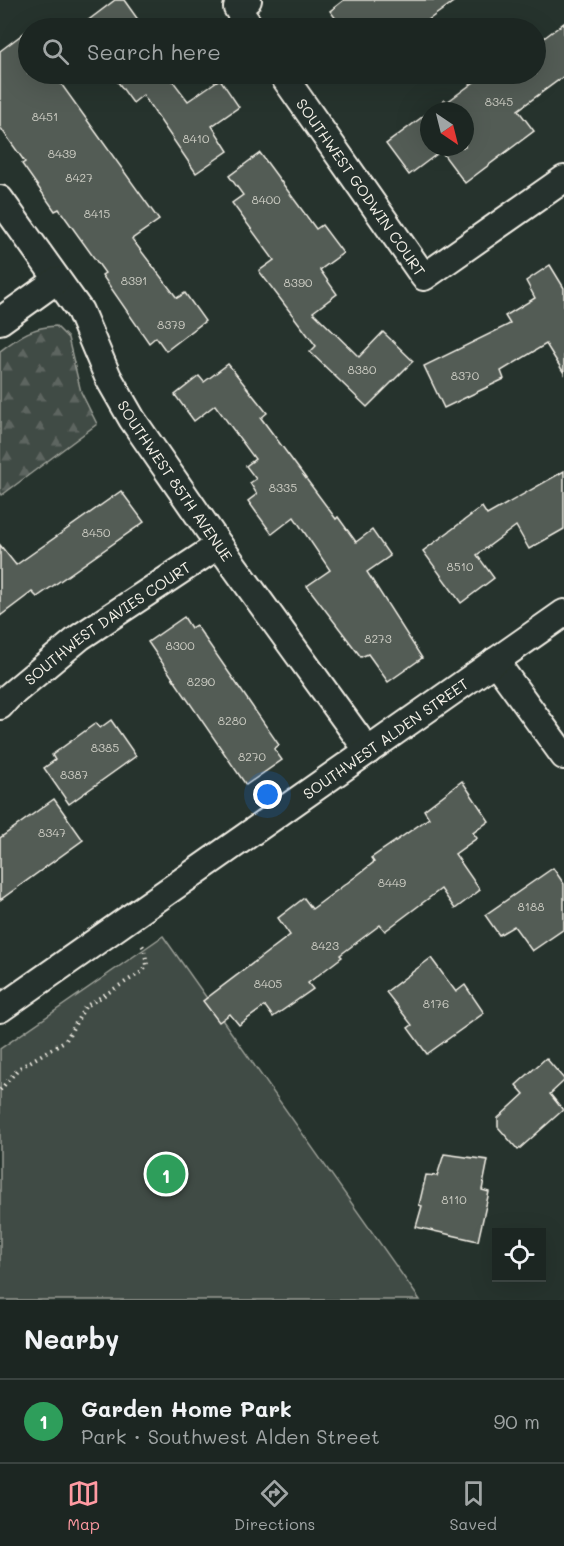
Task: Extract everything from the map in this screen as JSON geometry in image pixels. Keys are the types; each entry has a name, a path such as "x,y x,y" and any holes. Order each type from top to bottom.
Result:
{"street":[{"path":"244,18 237,8 248,0"},
{"name":"SOUTHWEST GODWIN COURT","path":"289,84 424,277 564,179"},
{"name":"SOUTHWEST 85TH AVENUE","path":"0,199 80,311 108,377 132,419 219,545 368,751"},
{"path":"0,321 57,280"},
{"name":"SOUTHWEST DAVIES COURT","path":"0,706 80,637 219,545"},
{"name":"SOUTHWEST ALDEN STREET","path":"0,1009 564,613"},
{"path":"495,661 564,756"}],"path":[{"path":"0,1090 18,1069 66,1040 85,1007 143,971 147,966 144,948 126,921"}],"green space":[{"path":"56,326 68,338 81,392 97,424 2,495 0,492 0,351 19,337 32,331"},
{"path":"163,936 420,1300 0,1300 0,1049"}],"building":[{"path":"115,0 124,0 137,18 91,18"},
{"path":"344,0 456,0 431,18 335,18 330,11"},
{"path":"564,23 564,76 518,110 534,131 465,183 445,156 474,156 474,102 447,102 471,84 546,84 546,36"},
{"path":"18,38 18,84 61,84 159,220 132,239 177,298 185,293 205,321 166,351 156,337 149,343 102,275 105,273 59,209 55,211 22,164 25,162 0,127 0,51"},
{"path":"119,84 175,84 188,101 213,84 223,84 239,107 212,126 228,151 196,173 143,95 133,103"},
{"path":"420,119 420,156 434,156 409,175 386,144"},
{"path":"260,153 316,229 322,225 343,253 320,270 337,294 313,312 359,357 383,332 413,361 367,407 310,352 316,346 259,271 274,260 232,203 243,195 229,176"},
{"path":"550,265 564,288 564,373 546,344 501,371 504,379 444,408 424,366 510,324 505,316 535,298 526,281"},
{"path":"228,364 267,413 261,418 336,519 338,517 356,542 372,530 390,556 367,572 422,658 388,682 368,654 361,657 307,586 330,570 294,517 272,534 248,501 257,494 250,483 256,479 246,466 255,459 215,405 194,421 175,395 199,376 204,382"},
{"path":"564,471 564,529 529,549 516,526 477,555 494,578 461,603 423,551 482,507 487,515"},
{"path":"121,491 144,522 37,597 32,592 0,616 0,545 16,565"},
{"path":"184,617 191,628 196,625 279,745 274,749 282,760 246,785 148,642"},
{"path":"111,720 136,756 69,804 44,768 55,760 52,755 96,723 100,728"},
{"path":"462,781 489,821 473,833 477,838 455,854 480,890 455,909 441,889 385,931 380,925 308,983 313,989 273,1017 265,1006 239,1025 230,1014 219,1022 203,1001 290,935 278,918 304,898 312,909 355,877 374,862 371,858 429,818 424,810"},
{"path":"54,799 83,840 0,900 0,838"},
{"path":"553,868 564,884 564,929 532,951 514,926 499,935 485,915"},
{"path":"431,958 456,992 465,985 484,1013 427,1054 408,1028 412,1025 386,992"},
{"path":"546,1058 564,1079 550,1094 563,1110 518,1150 498,1127 498,1118 524,1094 516,1085"},
{"path":"444,1154 488,1160 482,1190 489,1192 478,1241 416,1227 422,1206 419,1205 426,1175 437,1176"}],"place":[{"name":"Garden Home Park","path":"166,1174"}]}
